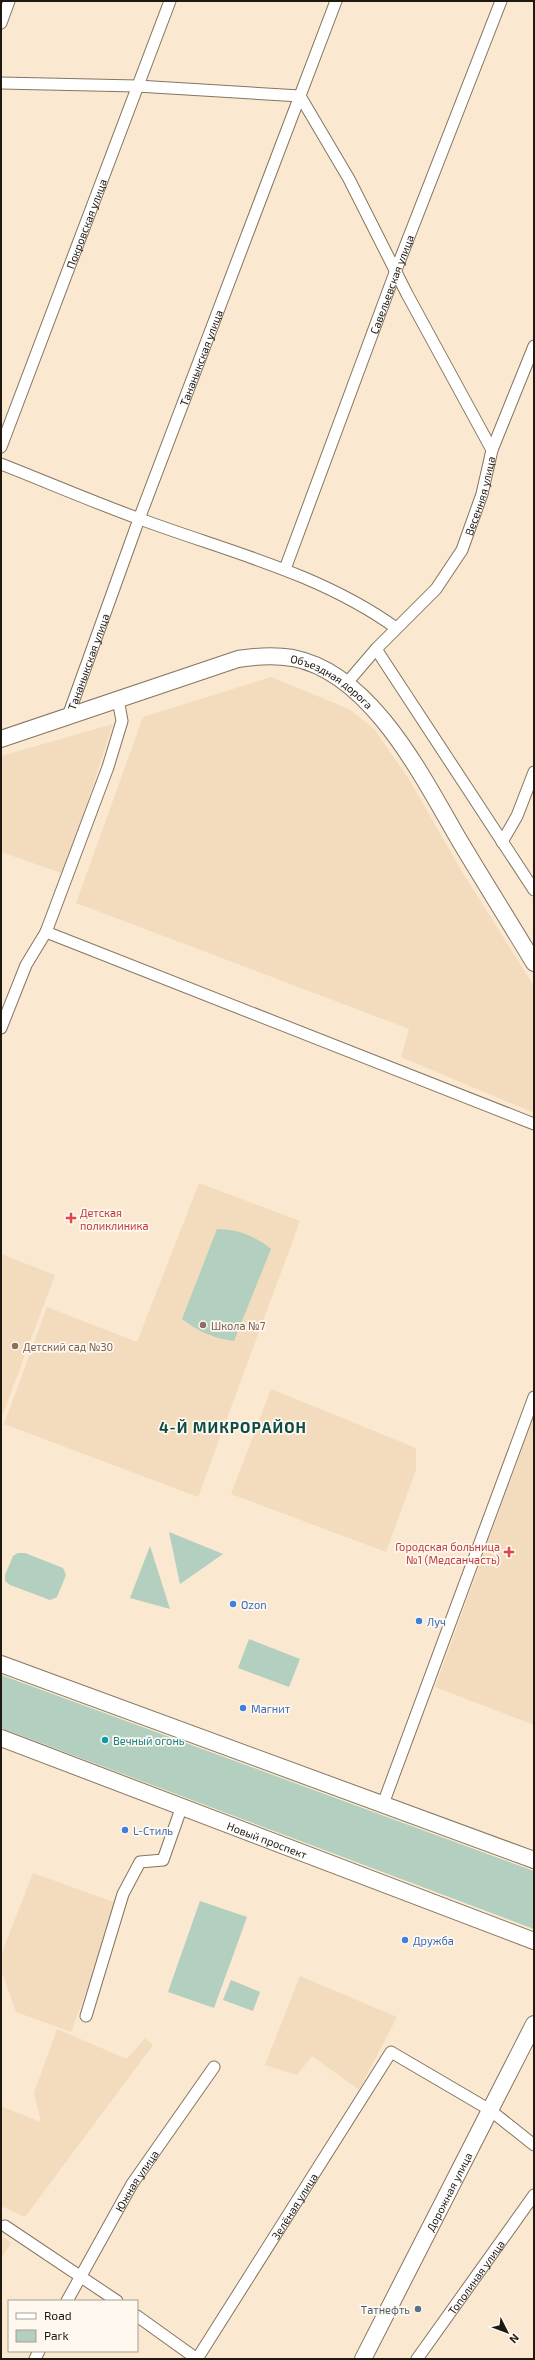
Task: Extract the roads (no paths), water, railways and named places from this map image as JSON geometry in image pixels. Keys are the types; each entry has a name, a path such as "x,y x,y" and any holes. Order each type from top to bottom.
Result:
{"street":[{"path":"1,23 9,1"},
{"name":"Покровская улица","path":"1,447 170,1"},
{"name":"Тананыкская улица","path":"68,716 139,519 336,1"},
{"name":"Савельевская улица","path":"285,569 396,270 501,1"},
{"path":"1,83 137,86 300,96 349,179 492,450"},
{"name":"Весенняя улица","path":"346,684 376,649 436,589 462,550 482,494 492,450 534,346"},
{"path":"1,464 139,519 285,569 370,609 396,628"},
{"path":"376,649 534,890"},
{"name":"Объездная дорога","path":"1,739 207,668 259,656 293,658 306,662 346,684 383,719 420,770 471,860 534,963"},
{"path":"1,1028 26,965 46,932 119,735 122,721 118,699"},
{"path":"502,842 517,816 534,772"},
{"path":"46,932 534,1124"},
{"path":"383,1804 534,1397"},
{"path":"1,1664 534,1860"},
{"name":"Новый проспект","path":"1,1738 534,1941"},
{"path":"86,2016 124,1894 140,1862 163,1860 182,1806"},
{"name":"Дорожная улица","path":"363,2359 534,2024"},
{"name":"Зелёная улица","path":"197,2359 391,2052 490,2110"},
{"name":"Южная улица","path":"68,2300 132,2184 214,2067"},
{"path":"490,2110 534,2145"},
{"name":"Тополиная улица","path":"417,2359 534,2196"},
{"path":"5,2226 82,2276 116,2300"},
{"path":"138,2317 197,2359"}],"place":[{"name":"Детская поликлиника","path":"71,1218"},
{"name":"Школа №7","path":"203,1325"},
{"name":"Детский сад №30","path":"15,1346"},
{"name":"Городская больница №1 (Медсанчасть)","path":"509,1552"},
{"name":"Ozon","path":"233,1604"},
{"name":"Луч","path":"419,1621"},
{"name":"Магнит","path":"243,1708"},
{"name":"Вечный огонь","path":"105,1740"},
{"name":"L-Стиль","path":"125,1830"},
{"name":"Дружба","path":"405,1940"},
{"name":"Татнефть","path":"418,2309"}],"district":[{"name":"4-Й МИКРОРАЙОН","path":"233,1427"}]}
